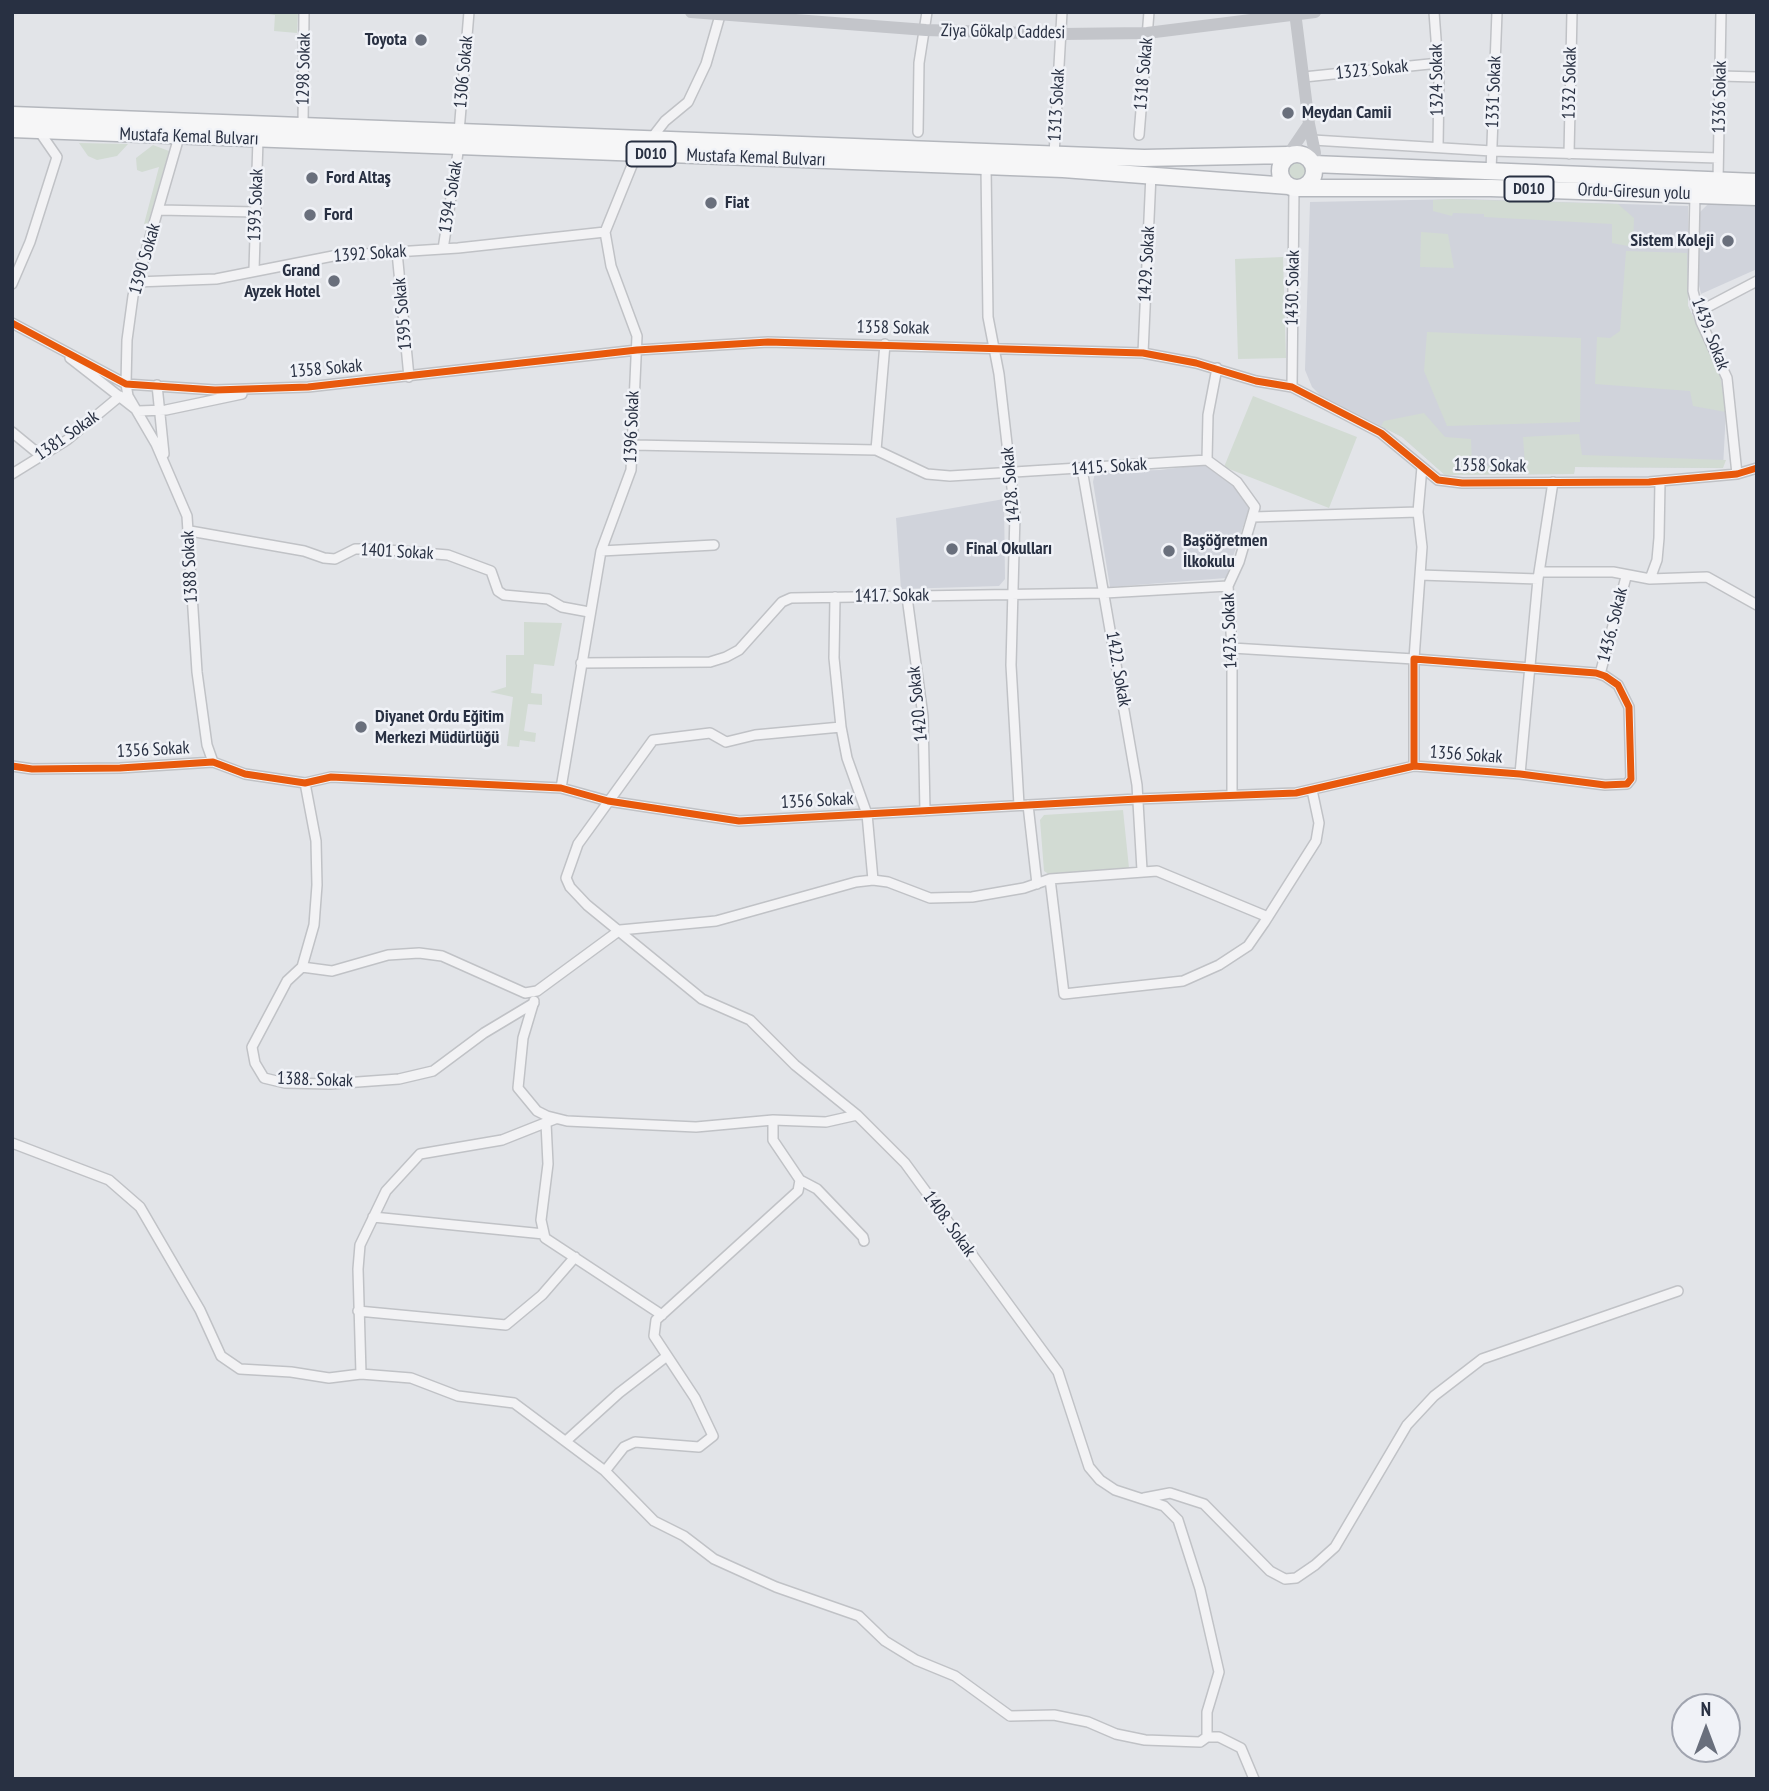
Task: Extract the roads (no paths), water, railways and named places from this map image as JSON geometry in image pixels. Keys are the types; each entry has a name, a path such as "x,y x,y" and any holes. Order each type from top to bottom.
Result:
{"highway":[{"name":"Mustafa Kemal Bulvarı","path":"12,115 303,126 637,153 1151,174 1295,187"},
{"name":"Mustafa Kemal Bulvarı","path":"12,129 258,139 651,139 1144,158 1288,155"},
{"path":"1301,154 1313,164 1313,178 1295,187 1280,173 1281,163 1288,155 1301,154"},
{"name":"Ordu-Giresun yolu","path":"1313,164 1757,182"},
{"name":"Ordu-Giresun yolu","path":"1295,187 1491,188 1757,197"}],"street":[{"name":"1298 Sokak","path":"303,126 304,12"},
{"name":"1306 Sokak","path":"459,139 469,12"},
{"name":"Ziya Gökalp Caddesi","path":"691,12 926,30 1061,34 1147,33 1315,12"},
{"path":"918,132 919,63 926,30 926,12"},
{"name":"1313 Sokak","path":"1054,155 1062,12"},
{"name":"1318 Sokak","path":"1139,135 1149,12"},
{"name":"1324 Sokak","path":"1434,12 1439,63 1438,148"},
{"name":"1331 Sokak","path":"1491,171 1497,12"},
{"name":"1332 Sokak","path":"1569,154 1572,12"},
{"name":"1336 Sokak","path":"1718,181 1721,12"},
{"path":"651,139 665,121 688,102 706,64 721,13"},
{"path":"1295,13 1313,140 1313,164"},
{"name":"1323 Sokak","path":"1304,77 1439,63"},
{"path":"1720,76 1757,77"},
{"path":"1288,155 1309,124"},
{"path":"12,284 30,243 57,158 38,131"},
{"name":"1390 Sokak","path":"126,384 127,340 136,282 179,137"},
{"name":"1393 Sokak","path":"254,270 258,139"},
{"name":"1394 Sokak","path":"443,249 459,139"},
{"path":"1313,140 1492,151 1718,158"},
{"path":"605,232 637,153"},
{"name":"1428. Sokak","path":"986,167 985,252 992,346 999,374 1011,471 1016,554 1011,665 1024,805 1037,884"},
{"name":"1429. Sokak","path":"1143,353 1151,174"},
{"name":"1430. Sokak","path":"1292,387 1295,187"},
{"name":"1439. Sokak","path":"1695,194 1692,275 1698,312 1727,378 1737,474"},
{"path":"159,210 256,212"},
{"name":"1392 Sokak","path":"136,282 216,279 333,256 443,249 605,232"},
{"name":"1396 Sokak","path":"561,788 601,551 631,470 634,445 634,368 637,336 611,266 605,232"},
{"name":"1395 Sokak","path":"397,252 409,377"},
{"path":"1698,312 1757,281"},
{"name":"1358 Sokak","path":"12,323 126,384 215,390 265,390 409,377 637,350 768,342 992,346 1143,353 1217,368 1256,381 1292,387 1381,433 1438,480 1448,482 1660,481 1737,474 1757,468"},
{"path":"50,342 138,411 159,410 265,390"},
{"path":"634,445 876,450 885,344"},
{"path":"1217,368 1208,415 1207,460 1237,482 1251,498 1255,507 1254,517 1418,512"},
{"name":"1388 Sokak","path":"126,384 128,396 166,466 187,516 197,672 207,745 213,762"},
{"path":"157,385 166,466"},
{"name":"1381 Sokak","path":"12,474 67,440 120,396"},
{"path":"12,432 40,455"},
{"name":"1415. Sokak","path":"876,450 927,474 1082,469 1207,460"},
{"path":"1414,766 1414,659 1420,575 1418,512 1422,467"},
{"name":"1422. Sokak","path":"1082,469 1137,785 1142,870"},
{"path":"1650,579 1658,549 1660,481"},
{"path":"1520,774 1539,576 1553,482"},
{"name":"1423. Sokak","path":"1232,794 1232,648 1228,586 1254,517"},
{"name":"1401 Sokak","path":"190,531 304,551 324,558 335,558 355,549 448,555 491,571 498,590 504,595 548,599 562,607 589,612"},
{"path":"601,551 714,545"},
{"name":"1436. Sokak","path":"1420,575 1539,576 1613,572 1650,579 1707,577 1757,605"},
{"name":"1436. Sokak","path":"1601,674 1626,576"},
{"name":"1417. Sokak","path":"581,663 710,662 739,650 782,602 791,598 1105,593 1228,586"},
{"path":"835,597 834,658 841,727 846,758 867,814 873,880"},
{"name":"1420. Sokak","path":"908,597 923,716 925,811"},
{"path":"1232,648 1601,674"},
{"name":"1356 Sokak","path":"12,766 32,769 120,768 213,762 245,774 305,783 331,777 561,788 608,801 739,821 1312,790 1414,766 1461,772 1520,774 1605,785 1627,784 1631,779 1629,707 1618,685 1601,674"},
{"name":"1408. Sokak","path":"841,727 745,736 726,742 710,733 653,740 578,844 566,878 570,887 587,905 702,999 750,1020 795,1065 857,1115 905,1163 1058,1372 1089,1467 1100,1480 1115,1490 1164,1506 1178,1520 1200,1589 1219,1672 1207,1712 1207,1737"},
{"name":"1388. Sokak","path":"305,783 316,841 314,925 302,967 286,981 252,1046 255,1063 264,1078 285,1083 399,1079 433,1071 484,1033 534,1003"},
{"path":"1050,879 1064,994 1183,981 1219,965 1248,946 1268,917 1316,841 1319,823 1312,790"},
{"path":"302,967 332,971 388,955 419,953 442,956 526,993 537,991 620,930 716,921 873,880 888,882 930,898 972,897 1050,879 1142,870 1171,876 1268,917"},
{"path":"537,991 523,1038 518,1088 537,1111 557,1119 695,1127 773,1120 818,1122 857,1115"},
{"path":"361,1374 358,1311 360,1245 386,1191 420,1154 502,1140 557,1119"},
{"path":"773,1120 773,1140 800,1180 817,1189 864,1241"},
{"path":"544,1234 541,1220 548,1164 546,1123"},
{"path":"12,1143 109,1180 140,1207 227,1362 249,1370 291,1372 329,1378 361,1374 411,1378 458,1396 514,1403 605,1471 654,1521 684,1536 713,1559 776,1587 859,1616 885,1641 916,1660 956,1676 1010,1716 1054,1715 1088,1722 1116,1734 1145,1740 1200,1742 1207,1737 1219,1737 1241,1748 1254,1779"},
{"path":"605,1471 624,1447 635,1442 699,1447 713,1436 695,1398 654,1336 656,1320 794,1198 800,1180"},
{"path":"373,1217 544,1234 662,1315"},
{"path":"358,1311 506,1325 542,1295 575,1257"},
{"path":"1142,1498 1170,1493 1204,1504 1270,1571 1285,1579 1296,1578 1335,1547 1407,1425 1434,1396 1482,1359 1678,1291"},
{"path":"566,1441 667,1356"}],"place":[{"name":"Toyota","path":"421,40"},
{"name":"Meydan Camii","path":"1288,113"},
{"name":"Ford Altaş","path":"312,178"},
{"name":"Fiat","path":"711,203"},
{"name":"Ford","path":"310,215"},
{"name":"Sistem Koleji","path":"1728,241"},
{"name":"Grand Ayzek Hotel","path":"334,281"},
{"name":"Final Okulları","path":"952,549"},
{"name":"Başöğretmen İlkokulu","path":"1169,551"},
{"name":"Diyanet Ordu Eğitim Merkezi Müdürlüğü","path":"361,727"}]}
